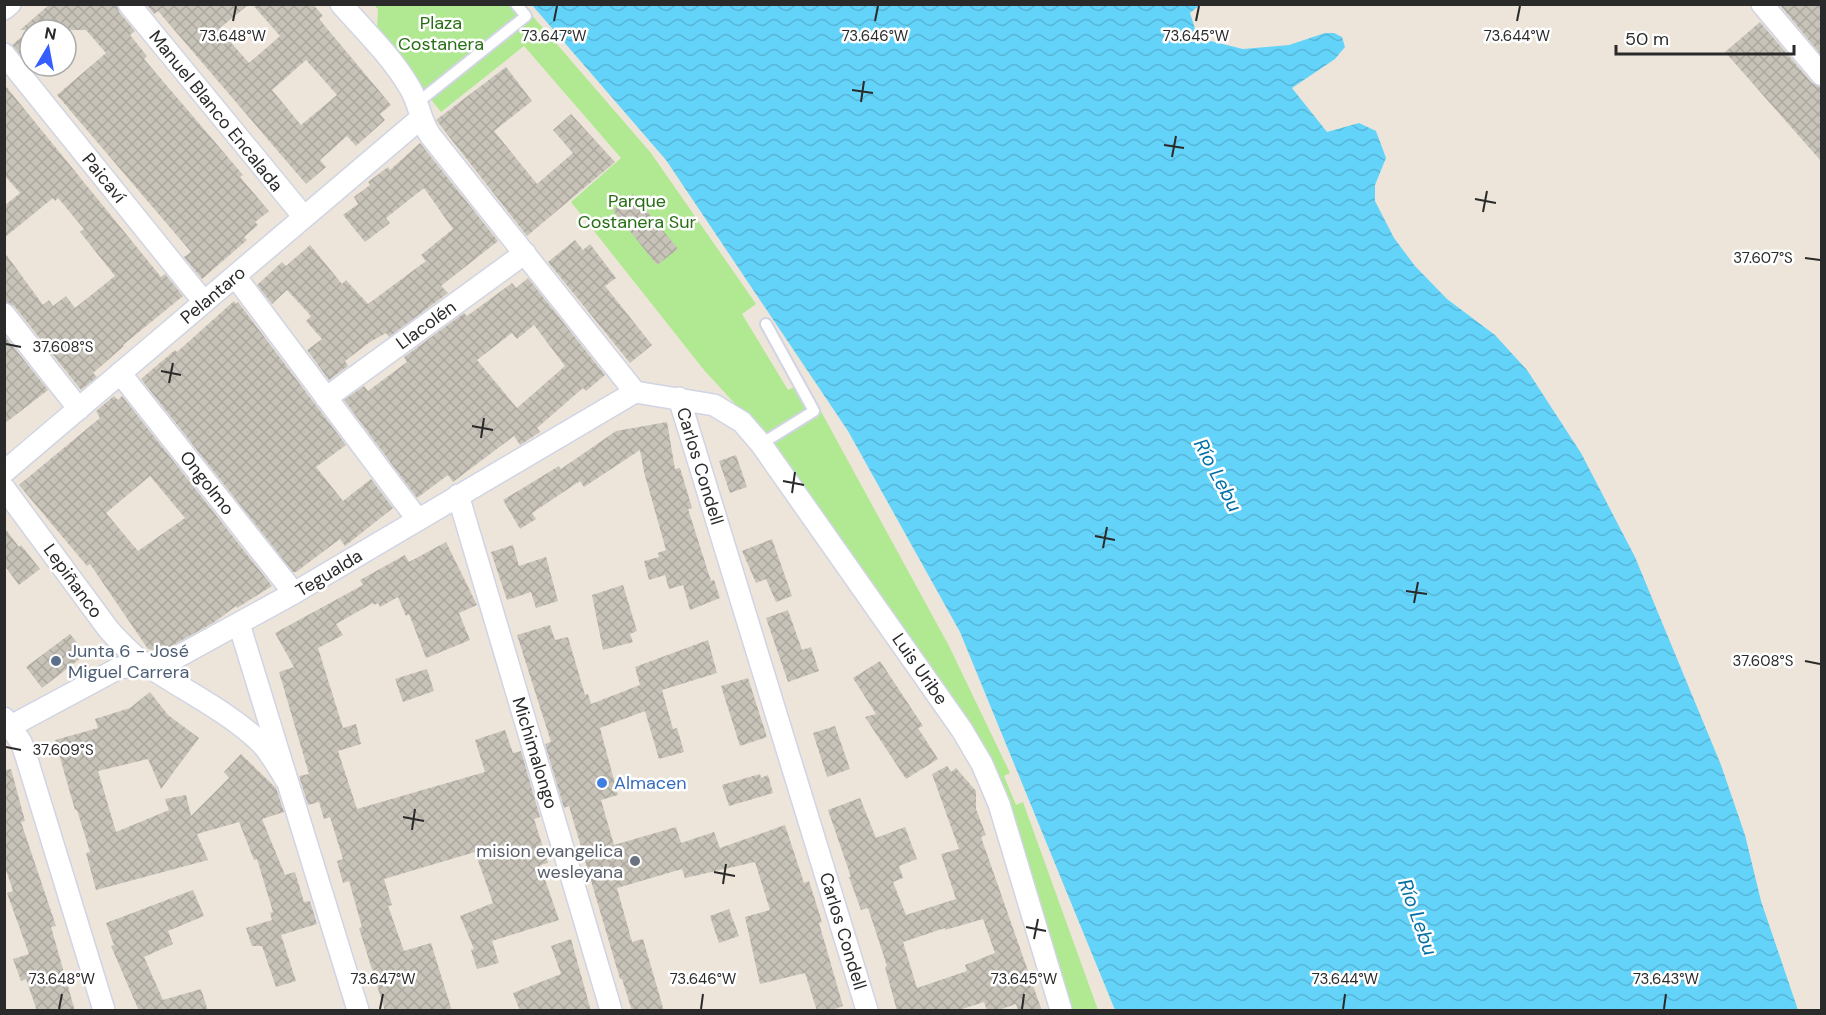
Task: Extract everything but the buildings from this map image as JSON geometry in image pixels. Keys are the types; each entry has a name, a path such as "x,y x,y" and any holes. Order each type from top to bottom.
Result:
{"street":[{"path":"4,9 10,4"},
{"name":"Manuel Blanco Encalada","path":"129,4 304,217"},
{"path":"341,4 398,68 412,90 430,135 635,392"},
{"path":"1762,4 1821,75"},
{"name":"Paicaví","path":"4,54 204,302"},
{"name":"Pelantaro","path":"4,472 304,217 419,110"},
{"name":"Llacolén","path":"326,398 525,253"},
{"path":"235,276 418,520"},
{"path":"4,314 79,409"},
{"name":"Ongolmo","path":"120,373 294,593"},
{"name":"Carlos Condell","path":"635,392 679,398 867,1011"},
{"name":"Tegualda","path":"8,722 119,668 170,661 294,593 635,392"},
{"name":"Luis Uribe","path":"679,398 714,405 722,409 742,422 761,444 955,720 982,764 999,804 1061,1011"},
{"name":"Lepiñanco","path":"4,488 108,630 144,664 178,683 262,744 286,780"},
{"name":"Michimalongo","path":"458,495 611,1011"},
{"name":"Lepiñanco","path":"239,624 358,1011"},
{"path":"8,722 26,756 104,1011"}],"lane":[{"path":"419,110 526,16 516,4"},
{"path":"761,444 814,411 766,324"}],"green space":[{"name":"Parque Costanera Sur","path":"374,5 523,5 651,153 756,304 742,314 788,390 805,382 949,646 1010,773 1004,776 1016,805 1023,802 1098,1010 1070,1010 997,785 797,482 737,406 704,370 571,202 621,158 524,46 441,112 377,31 378,9"}],"water":[{"name":"Río Lebu","path":"532,5 1200,5 1190,13 1198,38 1243,49 1289,45 1325,33 1334,33 1342,37 1345,47 1335,59 1292,88 1327,132 1359,123 1376,131 1386,158 1375,185 1375,201 1394,238 1415,266 1447,299 1495,335 1527,370 1581,453 1635,557 1721,765 1745,835 1761,901 1798,1010 1115,1010 960,632 848,431 666,160"}],"place":[{"name":"Junta 6 - José Miguel Carrera","path":"56,661"},
{"name":"Almacen","path":"602,783"},
{"name":"mision evangelica wesleyana","path":"635,861"}],"park label":[{"name":"Plaza Costanera","path":"441,33"}]}
